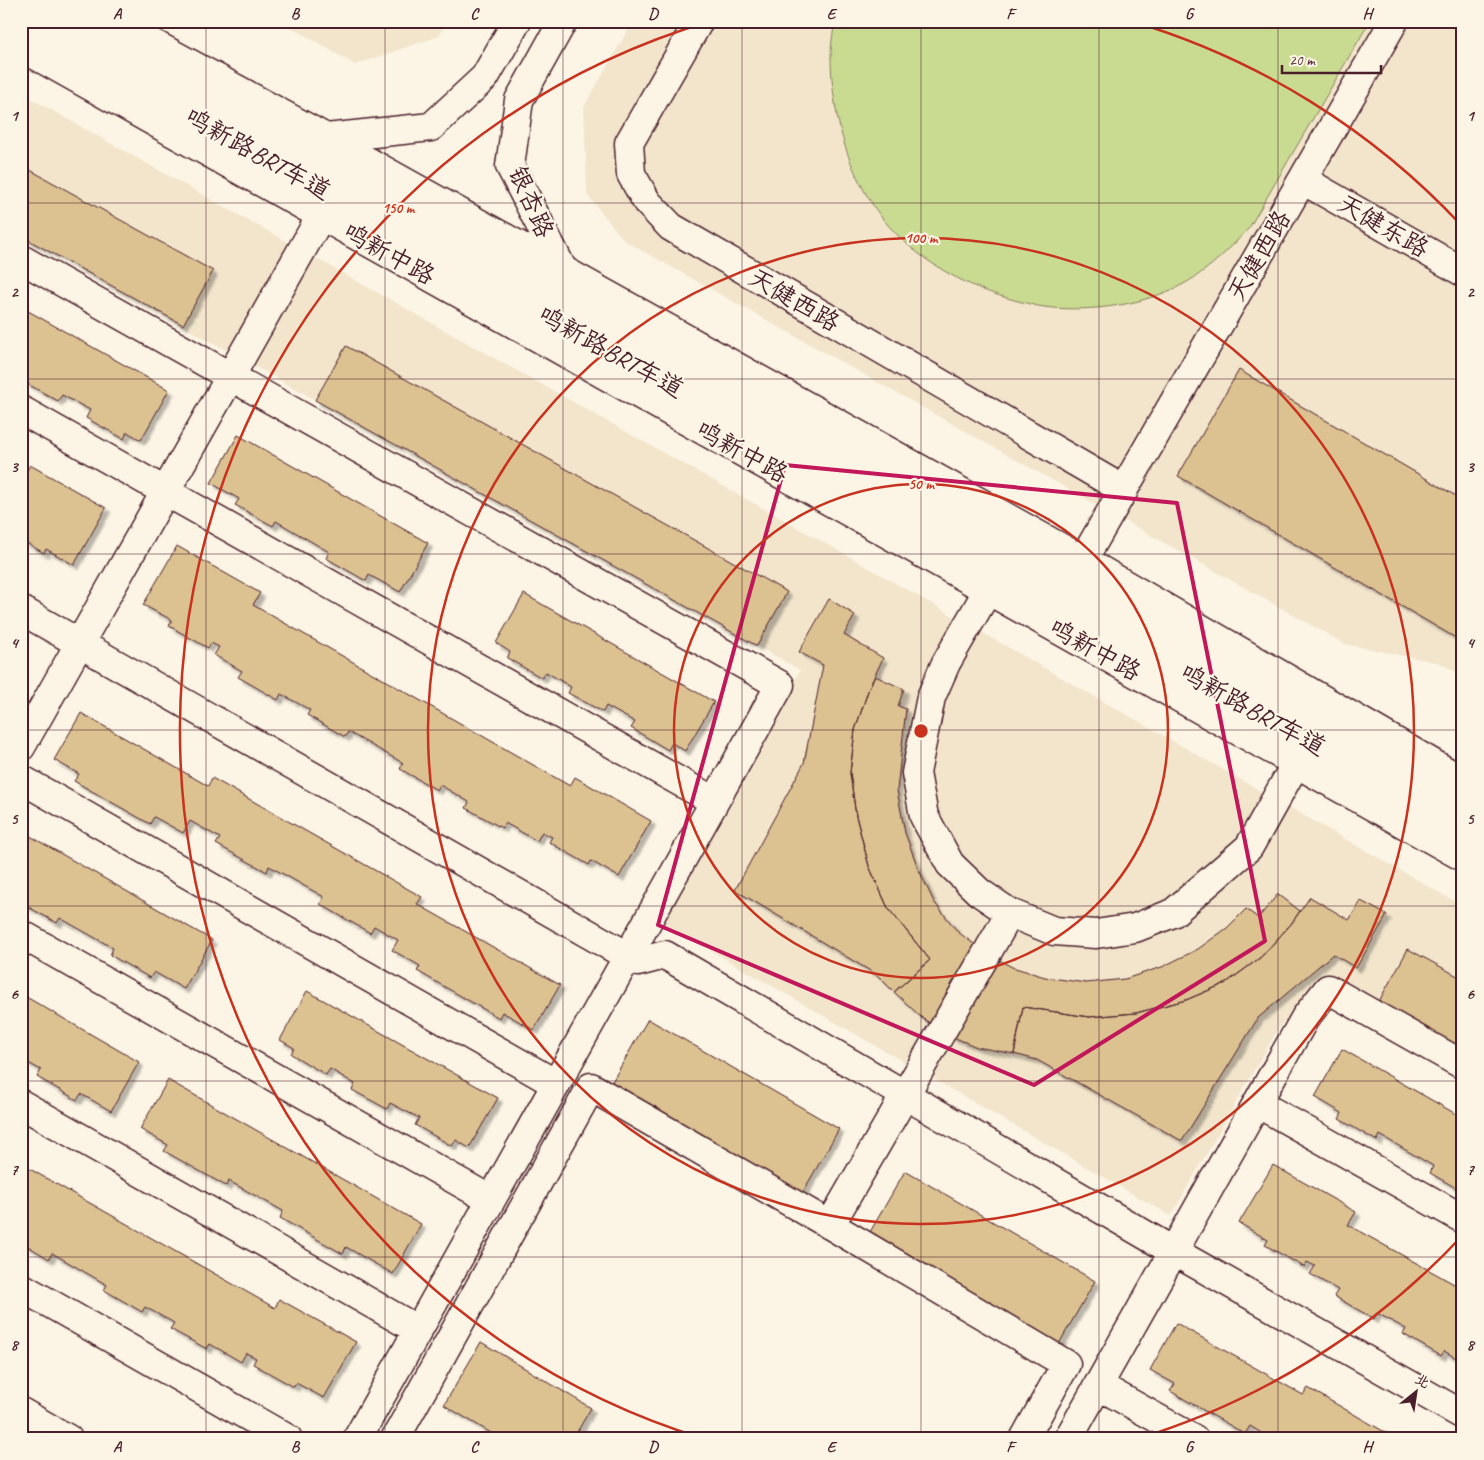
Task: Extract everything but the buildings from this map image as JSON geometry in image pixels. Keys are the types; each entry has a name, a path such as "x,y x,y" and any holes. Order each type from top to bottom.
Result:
{"main road":[{"name":"鸣新路BRT车道","path":"64,21 1463,802"},
{"path":"112,21 326,138 1083,560 1463,781"},
{"path":"326,138 431,126 485,77 517,21"},
{"name":"银杏路","path":"563,21 519,100 510,166 564,272"},
{"name":"天健西路","path":"699,21 629,143 631,174 647,202 671,227 1124,490"},
{"name":"天健西路","path":"1083,560 1394,21"},
{"name":"鸣新路BRT车道","path":"21,22 1463,828"},
{"path":"21,29 60,68"},
{"name":"鸣新中路","path":"21,47 1463,857"},
{"name":"天健东路","path":"1303,180 1463,272"},
{"path":"21,747 232,377 321,216"},
{"path":"21,259 780,685 357,1439"},
{"path":"21,410 714,801"},
{"path":"988,590 946,663 932,696 916,773 924,816 950,864 979,892 1010,913 1054,931 1096,934 1135,928 1173,913 1249,846 1296,763"},
{"path":"21,610 638,962 665,956 906,1094 1173,1251 1463,1415"},
{"path":"21,779 556,1084"},
{"path":"830,1225 1010,913"},
{"path":"21,934 491,1200"},
{"path":"1068,1439 1305,1018 1328,989 1463,1065"},
{"path":"395,1439 591,1087 1066,1364 1024,1439"},
{"path":"1257,1103 1463,1219"},
{"path":"21,1104 418,1330"},
{"path":"21,1287 288,1439"},
{"path":"1098,1385 1194,1439"},
{"path":"21,1412 68,1439"}],"highlighted area":[{"path":"785,465 1177,503 1265,941 1034,1085 658,925"}],"shaded area":[{"path":"281,21 447,21 439,36 355,65"},
{"path":"633,21 1463,21 1463,676 1440,663 1345,644 625,241 587,195 584,107"},
{"path":"21,93 839,551 1463,906 1463,1050 1326,973 1278,1029 1171,1216 661,922 800,670 21,236"}],"green space":[{"path":"836,21 1370,21 1249,228 1231,247 1201,273 1166,292 1122,305 1075,309 1034,305 999,295 961,280 910,247 882,218 860,182 848,156 840,129 831,68 833,32"}]}
